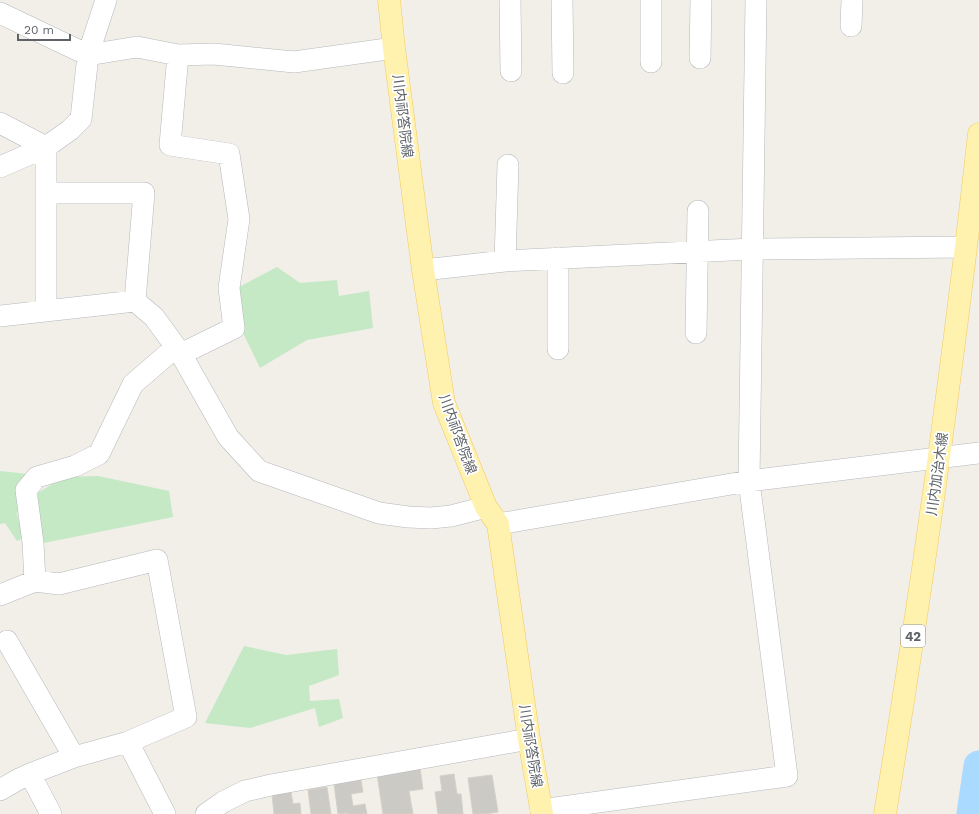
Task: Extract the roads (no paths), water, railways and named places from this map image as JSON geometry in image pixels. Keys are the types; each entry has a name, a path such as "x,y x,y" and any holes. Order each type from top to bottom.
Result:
{"main road":[{"name":"川内祁答院線","path":"389,0 423,270 444,403 492,516 542,812"},
{"name":"川内加治木線","path":"885,814 905,691 939,458 979,134"}],"street":[{"path":"0,167 46,147 70,130 81,119 88,55 106,0"},
{"path":"510,0 510,71"},
{"path":"562,0 563,73"},
{"path":"651,0 651,62"},
{"path":"700,58 701,0"},
{"path":"542,812 787,776 748,481 756,0"},
{"path":"851,26 852,0"},
{"path":"0,13 88,55 137,46 178,55 214,54 294,62 394,48"},
{"path":"35,581 33,543 26,490 36,476 76,466 99,454 133,384 179,350 234,328 229,288 239,219 229,154 170,145 178,55"},
{"path":"0,123 46,147"},
{"path":"46,147 46,310"},
{"path":"505,261 508,165"},
{"path":"46,193 144,193 135,301"},
{"path":"696,333 698,211"},
{"path":"423,270 505,261 752,249 966,247"},
{"path":"558,258 558,349"},
{"path":"0,316 135,301 154,317 179,350 228,437 259,471 379,513 408,517 431,518 451,516 492,516 748,481 974,454"},
{"path":"0,595 35,581 59,584 157,560 186,717 128,742 74,757 30,774 0,790"},
{"path":"7,641 74,757"},
{"path":"206,814 223,802 245,791 271,785 529,740"},
{"path":"128,742 165,814"},
{"path":"30,774 51,814"}],"waterway":[{"path":"972,814 979,766"}]}
